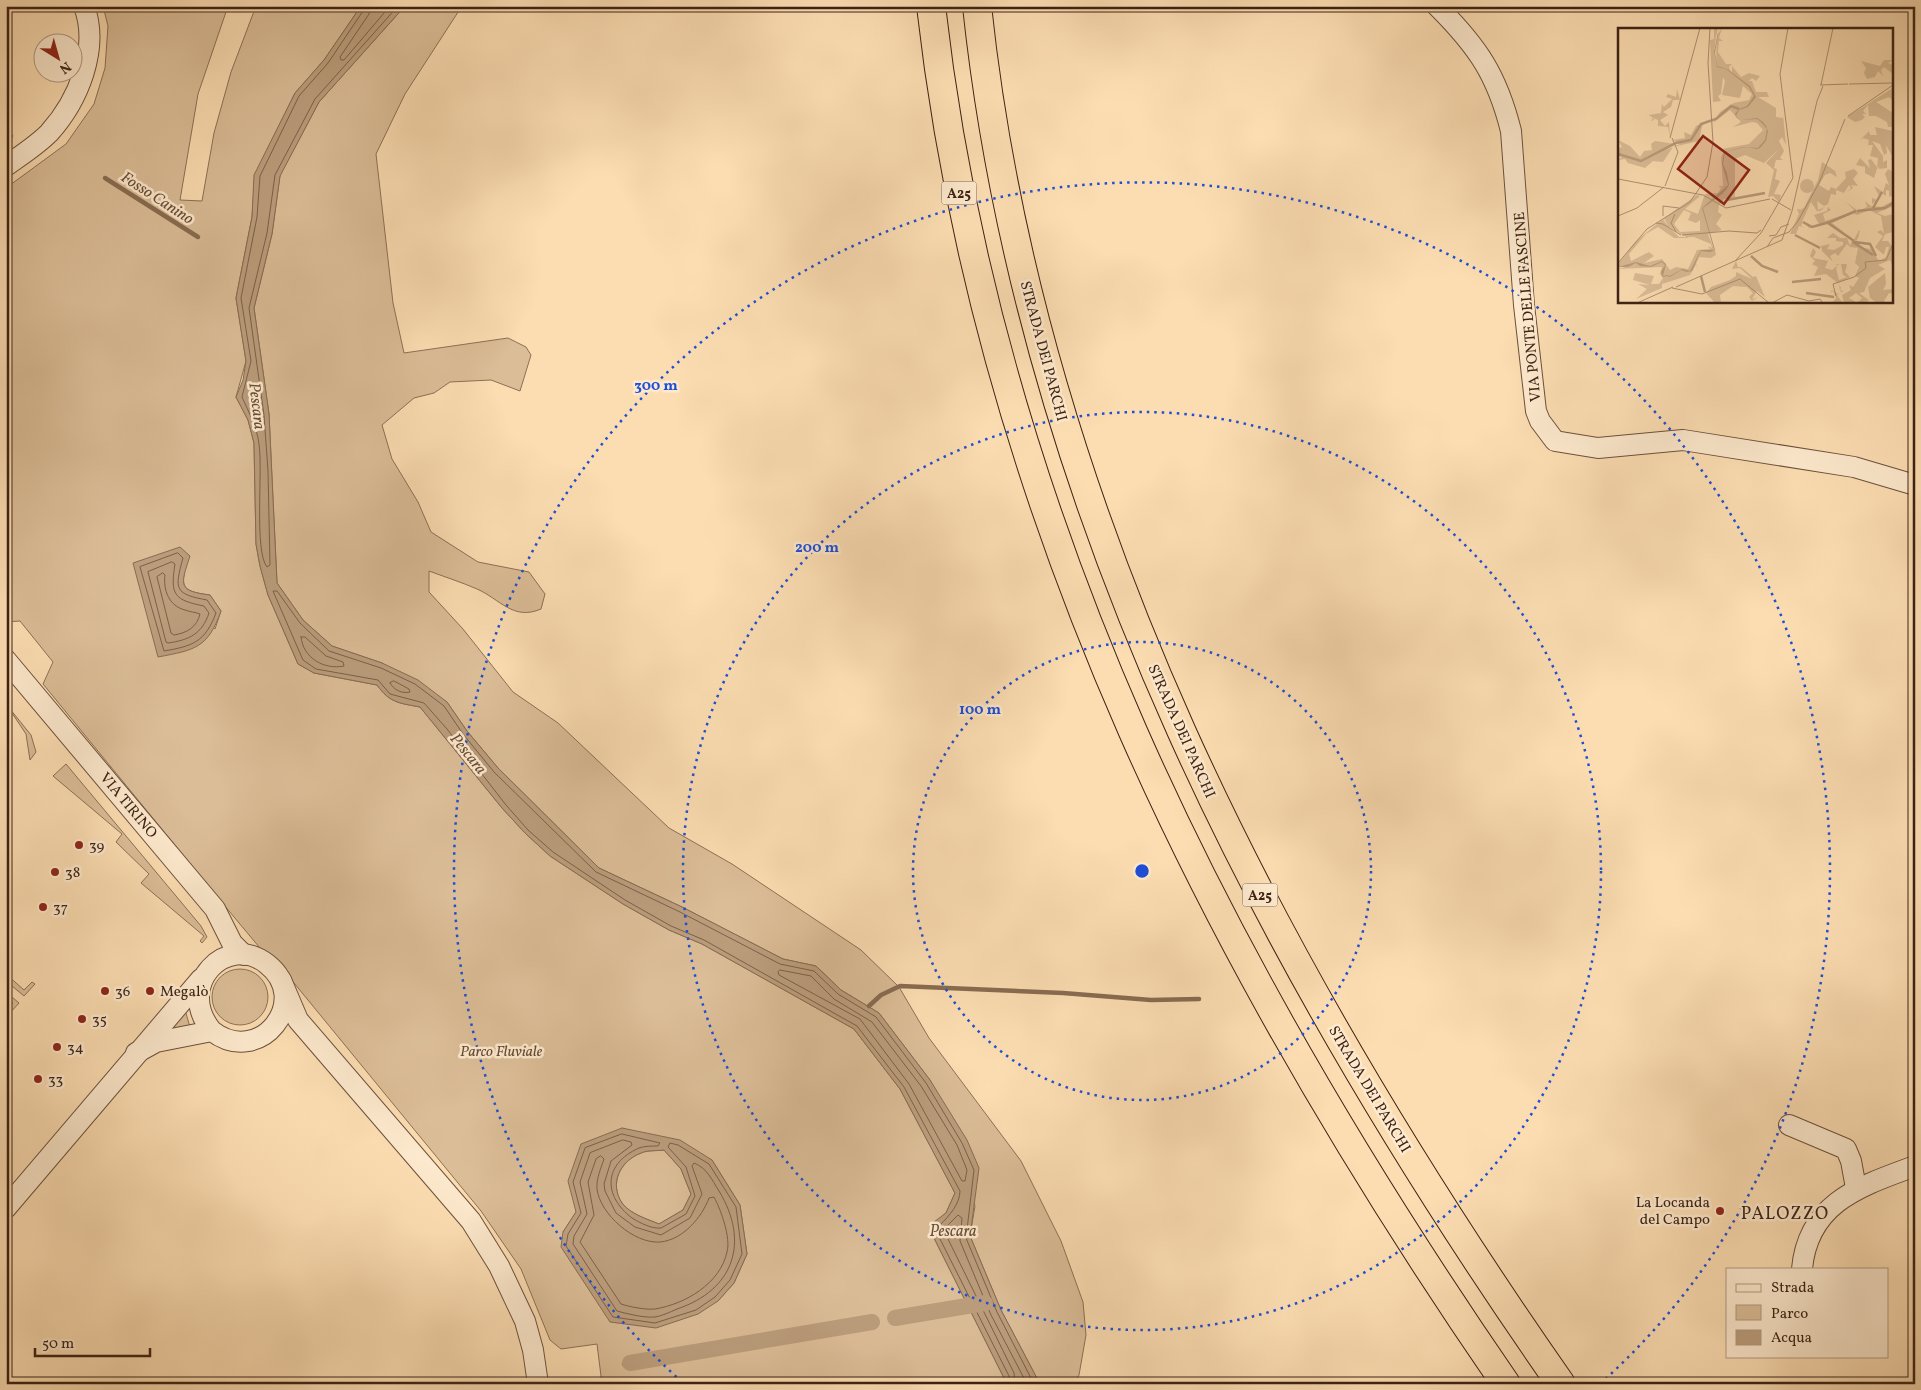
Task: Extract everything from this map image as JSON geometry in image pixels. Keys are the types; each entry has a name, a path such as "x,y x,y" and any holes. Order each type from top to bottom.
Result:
{"highway":[{"name":"A25","path":"930,6 947,131 968,236 1004,377 1031,468 1086,623 1118,700 1184,843 1252,974 1334,1117 1421,1256 1506,1384"},
{"name":"STRADA DEI PARCHI","path":"977,6 1000,163 1046,363 1074,459 1127,604 1182,734 1246,869 1312,992 1397,1135 1509,1309 1561,1384"}],"street":[{"path":"6,166 48,134 67,109 80,83 89,42 89,27 84,6"},
{"name":"VIA PONTE DELLE FASCINE","path":"1437,6 1463,32 1488,66 1506,110 1511,131 1524,305 1536,411 1540,421 1555,441 1598,448 1683,440 1854,467 1915,484"},
{"name":"VIA TIRINO","path":"6,660 215,909 232,942 244,955"},
{"path":"6,1208 205,973 216,963 229,956 244,955 266,962 281,980 298,1020 471,1221 499,1266 525,1321 533,1350 538,1384"},
{"path":"205,973 199,985 198,1010 212,1031 230,1041 244,1042 258,1039 270,1031 279,1020 284,1007 284,993 281,980"},
{"path":"136,1053 156,1042 212,1031"},
{"path":"1789,1125 1846,1149 1852,1161 1856,1188"},
{"path":"1802,1268 1803,1252 1815,1224 1832,1206 1856,1188 1915,1166"}],"green space":[{"name":"Parco Fluviale","path":"103,6 228,6 198,94 180,200 202,201 214,133 231,72 256,6 361,6 324,60 295,93 255,175 252,217 236,298 246,361 236,397 248,420 254,443 256,544 268,595 298,664 314,673 377,685 391,699 420,707 502,808 550,856 623,904 669,930 702,944 854,1029 900,1089 955,1193 946,1213 935,1222 935,1240 1004,1378 1004,1384 602,1384 597,1344 561,1349 550,1340 521,1269 481,1211 285,972 265,954 229,911 43,684 53,662 20,621 6,622 6,188 66,144 94,104 105,68 108,26","holes":["189,556 184,574 184,585 192,591 210,595 221,611 215,629 134,563","622,1128 712,1160 740,1205 747,1254 734,1283 718,1301 563,1232"]},
{"path":"405,6 462,6 405,94 376,154 393,303 404,353 508,338 526,347 531,355 520,391 491,380 450,382 434,393 414,398 382,425 392,459 418,502 431,532 478,562 529,572 545,594 541,609 531,612 515,611 477,589 429,571 429,592 463,629 513,692 558,723 669,828 732,864 861,950 899,987 929,1038 1021,1161 1061,1241 1083,1302 1086,1335 1079,1375 1074,1384 1040,1384 1001,1310 970,1236 975,1206 943,1104 930,1080 879,1013 841,990 816,966 783,959 682,907 599,868 498,768 467,731 447,702 382,663 332,646 303,620 277,583 269,414 254,308 272,234 280,175 319,102"},
{"path":"6,704 31,735 36,752 30,760 26,734"},
{"path":"66,764 201,926 207,937 202,943 200,941 204,936 141,883 149,874 116,842 122,834 53,776"},
{"path":"235,969 245,969 260,977 266,986 268,997 266,1008 260,1017 245,1025 235,1025 224,1020 217,1013 212,1002 212,992 217,981 224,974"},
{"path":"6,974 24,990 32,982 35,984 24,996 6,981"},
{"path":"6,992 19,1003 9,1014 6,1011 13,1003 6,997"},
{"path":"185,1010 190,1027 168,1031"},
{"path":"664,1150 681,1169 691,1194 683,1210 659,1224 639,1216 625,1207 618,1196 617,1181 622,1167 634,1157 646,1151"}],"water":[{"name":"Pescara","path":"361,6 405,6 319,102 280,176 272,234 254,308 269,414 277,583 303,620 332,646 382,663 418,680 447,702 467,731 498,768 599,868 682,907 783,959 816,966 841,990 879,1013 930,1080 967,1140 979,1168 970,1236 1001,1310 1040,1384 1004,1384 1004,1378 935,1240 934,1222 946,1213 955,1193 900,1089 854,1029 702,944 669,930 623,904 550,856 502,808 420,707 391,699 377,685 314,673 298,664 268,595 256,544 254,443 248,420 236,397 243,380 246,361 236,298 252,217 254,175 295,93 324,60"},
{"path":"180,547 190,556 184,574 184,585 192,591 210,595 221,611 211,633 205,640 191,649 158,657 133,563"},
{"path":"622,1128 680,1140 712,1160 740,1205 747,1254 734,1283 718,1301 698,1314 656,1328 610,1322 561,1247 563,1232 576,1212 568,1181 581,1144","holes":["664,1150 681,1169 691,1194 683,1210 659,1224 629,1210 622,1203 618,1195 617,1180 622,1167 627,1161 641,1153"]}],"waterway":[{"name":"Fosso Canino","path":"6,134 11,136"},
{"name":"Fosso Canino","path":"105,178 198,237"},
{"path":"869,1006 881,995 900,986 1063,993 1151,1000 1199,999"},
{"path":"895,1318 985,1303"},
{"path":"898,1321 976,1309"},
{"path":"630,1363 872,1322"},
{"path":"624,1364 877,1324"}],"place":[{"name":"39","path":"79,845"},
{"name":"38","path":"55,872"},
{"name":"37","path":"43,907"},
{"name":"36","path":"105,991"},
{"name":"Megalò","path":"150,991"},
{"name":"35","path":"82,1019"},
{"name":"34","path":"57,1047"},
{"name":"33","path":"38,1079"},
{"name":"La Locanda del Campo","path":"1720,1211"}],"district":[{"name":"PALOZZO","path":"1785,1213"}]}
